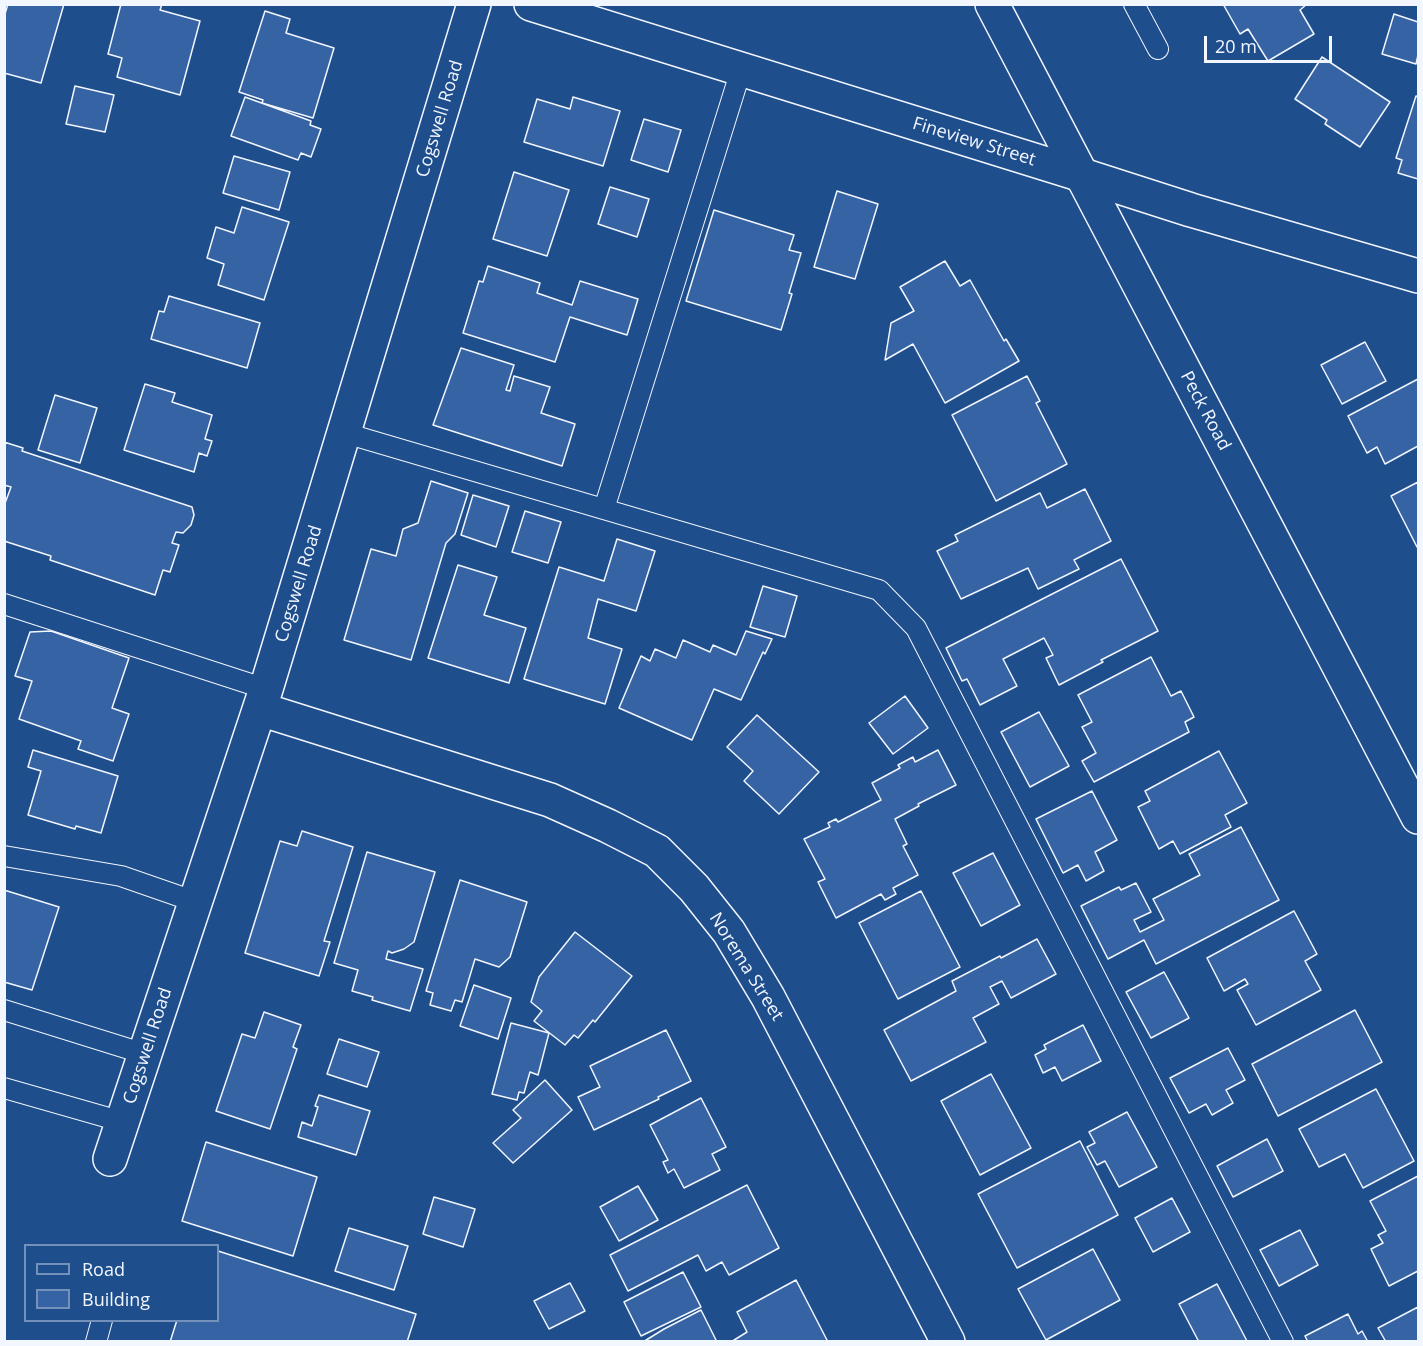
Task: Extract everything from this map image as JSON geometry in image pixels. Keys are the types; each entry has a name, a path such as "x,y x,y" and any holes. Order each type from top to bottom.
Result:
{"street":[{"name":"Cogswell Road","path":"110,1159 263,699 474,4"},
{"name":"Fineview Street","path":"531,4 1191,210 1419,276"},
{"name":"Peck Road","path":"992,4 1419,817"},
{"name":"Norema Street","path":"263,699 549,800 657,851 694,888 729,933 768,997 948,1341"}],"lane":[{"path":"1134,4 1158,50"},
{"path":"604,509 741,70"},
{"path":"345,433 879,590 916,628 1283,1341"},
{"path":"4,604 263,699"},
{"path":"4,856 121,876 196,902"},
{"path":"4,1010 145,1054"},
{"path":"4,1088 123,1122"},
{"path":"96,1341 101,1322"}],"building":[{"path":"8,4 64,4 41,83 4,73 4,17"},
{"path":"121,4 162,4 160,10 200,21 180,95 117,77 122,58 108,54"},
{"path":"1223,4 1307,4 1300,10 1314,34 1268,61 1248,29 1240,34"},
{"path":"265,11 290,19 286,33 334,48 313,118 262,103 263,100 239,92"},
{"path":"1394,14 1418,22 1416,64 1382,54"},
{"path":"1322,57 1390,102 1360,147 1325,124 1327,120 1295,99"},
{"path":"75,86 114,95 105,132 66,124"},
{"path":"1416,96 1418,97 1418,179 1398,173 1402,160 1396,158"},
{"path":"245,97 311,121 310,125 321,129 311,157 301,153 298,160 231,136"},
{"path":"573,97 620,111 603,166 524,142 537,99 570,109"},
{"path":"644,119 681,130 668,172 631,160"},
{"path":"234,156 290,172 279,210 223,193"},
{"path":"514,172 569,190 547,256 493,239"},
{"path":"610,187 649,199 637,237 598,224"},
{"path":"837,191 878,204 855,279 814,267"},
{"path":"242,207 289,222 264,300 218,285 224,264 207,258 216,227 234,233"},
{"path":"714,210 794,235 789,250 801,253 781,330 686,301"},
{"path":"945,261 960,286 970,280 1004,341 1006,339 1019,361 945,403 913,344 885,360 891,323 914,311 900,287"},
{"path":"488,266 540,283 537,293 572,305 580,281 638,299 627,335 570,317 555,362 463,333 479,281 483,282"},
{"path":"169,296 260,323 247,368 151,339 159,311 164,312"},
{"path":"1365,342 1386,381 1342,404 1321,365"},
{"path":"461,348 514,365 506,390 510,391 514,376 550,387 541,413 575,424 562,466 433,425"},
{"path":"1027,376 1040,401 1036,403 1067,464 996,501 952,415"},
{"path":"1418,379 1418,446 1385,464 1377,447 1367,453 1348,416"},
{"path":"145,384 175,393 172,402 212,415 205,439 212,441 207,456 199,453 194,472 124,450"},
{"path":"55,395 97,408 80,463 38,450"},
{"path":"4,442 23,448 22,451 192,507 194,515 191,525 183,533 176,532 172,543 179,545 170,572 163,570 155,595 50,560 51,556 4,541 4,506 11,487 4,485"},
{"path":"431,481 468,493 455,534 446,543 411,660 344,640 371,549 396,556 403,529 418,523"},
{"path":"1418,482 1418,546 1417,547 1391,496"},
{"path":"1085,489 1111,541 1074,560 1079,569 1038,589 1028,568 961,599 937,551 958,541 955,535 1040,493 1047,508"},
{"path":"473,495 509,506 496,547 461,535"},
{"path":"525,511 561,522 548,563 512,552"},
{"path":"617,539 655,551 636,611 598,599 588,638 622,649 605,704 524,679 559,567 604,581"},
{"path":"1121,559 1158,631 1101,660 1103,662 1059,685 1046,658 1053,655 1044,638 1003,659 1017,686 980,705 967,679 962,681 946,648"},
{"path":"458,565 497,577 484,615 526,628 509,683 428,658"},
{"path":"763,586 797,596 785,637 750,627"},
{"path":"51,631 129,658 112,708 129,714 113,761 78,749 81,741 19,719 32,681 15,676 30,632"},
{"path":"746,631 772,639 765,654 763,652 741,700 714,689 692,740 619,708 641,656 650,661 655,649 676,658 683,640 710,652 713,645 736,655"},
{"path":"1151,657 1171,696 1181,691 1194,717 1185,722 1189,732 1094,782 1082,761 1096,753 1082,727 1092,722 1078,695"},
{"path":"905,696 928,728 893,754 869,723"},
{"path":"1039,712 1069,766 1030,787 1001,732"},
{"path":"757,715 819,772 779,814 744,781 753,771 727,747"},
{"path":"33,750 118,776 101,833 76,826 75,829 28,815 41,771 28,767"},
{"path":"938,750 956,785 918,804 919,806 895,819 907,844 903,846 918,875 893,888 896,894 885,900 881,894 836,918 818,882 825,879 804,839 830,827 828,823 836,819 838,822 881,800 872,783 900,768 898,765 913,757 915,762"},
{"path":"1219,751 1247,803 1225,815 1231,827 1180,854 1173,841 1159,849 1138,807 1150,801 1145,791"},
{"path":"1092,791 1117,840 1095,852 1104,871 1086,881 1078,865 1063,873 1036,819"},
{"path":"1241,827 1279,900 1156,964 1144,940 1108,959 1081,906 1119,887 1121,890 1136,883 1151,912 1134,920 1140,932 1164,920 1153,899 1200,875 1189,854"},
{"path":"302,831 353,847 324,941 330,942 319,976 245,953 280,841 297,846"},
{"path":"367,852 435,872 414,942 404,949 392,953 388,951 386,959 423,969 410,1011 372,1000 373,997 352,991 358,970 334,963"},
{"path":"993,853 1020,905 981,926 953,873"},
{"path":"460,880 527,902 510,957 499,967 475,959 462,1002 455,1000 451,1011 430,1005 433,993 426,991"},
{"path":"4,890 59,907 32,990 4,982"},
{"path":"921,891 960,967 898,999 859,923"},
{"path":"1294,911 1317,954 1305,961 1321,990 1256,1025 1237,990 1248,984 1245,979 1224,991 1207,958"},
{"path":"575,932 632,976 595,1022 593,1020 578,1038 574,1035 565,1045 534,1021 542,1011 531,1002 539,977"},
{"path":"1037,939 1056,974 1011,998 1002,981 990,987 999,1004 973,1018 986,1042 911,1081 884,1030 956,991 952,981"},
{"path":"1164,972 1189,1018 1151,1038 1126,992"},
{"path":"474,985 511,998 498,1039 460,1026"},
{"path":"1355,1010 1382,1062 1278,1116 1252,1064"},
{"path":"264,1012 301,1025 293,1047 297,1049 270,1129 216,1111 242,1034 255,1038"},
{"path":"511,1023 549,1033 538,1075 530,1072 524,1093 519,1092 517,1100 492,1094"},
{"path":"1083,1025 1101,1061 1062,1081 1055,1067 1043,1073 1035,1055 1046,1049 1044,1045"},
{"path":"666,1030 691,1081 594,1130 578,1097 600,1087 590,1066"},
{"path":"339,1039 379,1052 367,1087 327,1074"},
{"path":"1228,1048 1245,1080 1226,1090 1233,1103 1212,1115 1206,1104 1189,1113 1170,1078"},
{"path":"991,1074 1031,1148 980,1175 941,1101"},
{"path":"545,1080 572,1110 513,1163 493,1143 521,1118 513,1110"},
{"path":"1376,1089 1414,1161 1363,1188 1345,1154 1319,1167 1299,1129"},
{"path":"319,1095 370,1111 356,1155 298,1137 302,1122 312,1126"},
{"path":"701,1098 726,1147 712,1154 720,1170 684,1188 674,1169 668,1173 663,1162 668,1160 650,1125"},
{"path":"1127,1112 1157,1167 1119,1187 1105,1161 1097,1165 1087,1147 1095,1143 1089,1132"},
{"path":"1267,1139 1283,1171 1233,1197 1217,1166"},
{"path":"1080,1141 1118,1215 1017,1268 978,1194"},
{"path":"206,1142 317,1177 293,1256 182,1221"},
{"path":"1418,1176 1418,1271 1389,1286 1371,1249 1383,1243 1378,1235 1386,1231 1370,1201"},
{"path":"747,1185 779,1248 729,1275 722,1262 706,1271 698,1255 628,1291 610,1255"},
{"path":"638,1186 658,1220 619,1241 600,1207"},
{"path":"434,1197 475,1209 463,1247 423,1234"},
{"path":"1172,1198 1190,1232 1153,1252 1135,1218"},
{"path":"349,1228 408,1246 394,1290 335,1271"},
{"path":"1300,1230 1318,1265 1279,1286 1260,1250"},
{"path":"1093,1249 1120,1300 1046,1340 1018,1289"},
{"path":"219,1251 416,1314 407,1342 170,1342 176,1322 219,1322"},
{"path":"683,1272 701,1307 641,1336 624,1302"},
{"path":"796,1280 828,1342 731,1342 747,1332 737,1312"},
{"path":"570,1283 585,1311 549,1329 534,1301"},
{"path":"1217,1284 1247,1342 1199,1342 1179,1304"},
{"path":"1418,1307 1418,1342 1386,1342 1378,1328"},
{"path":"701,1310 717,1342 643,1342 664,1329"},
{"path":"1348,1314 1358,1334 1362,1331 1368,1342 1308,1342 1305,1336"}]}
